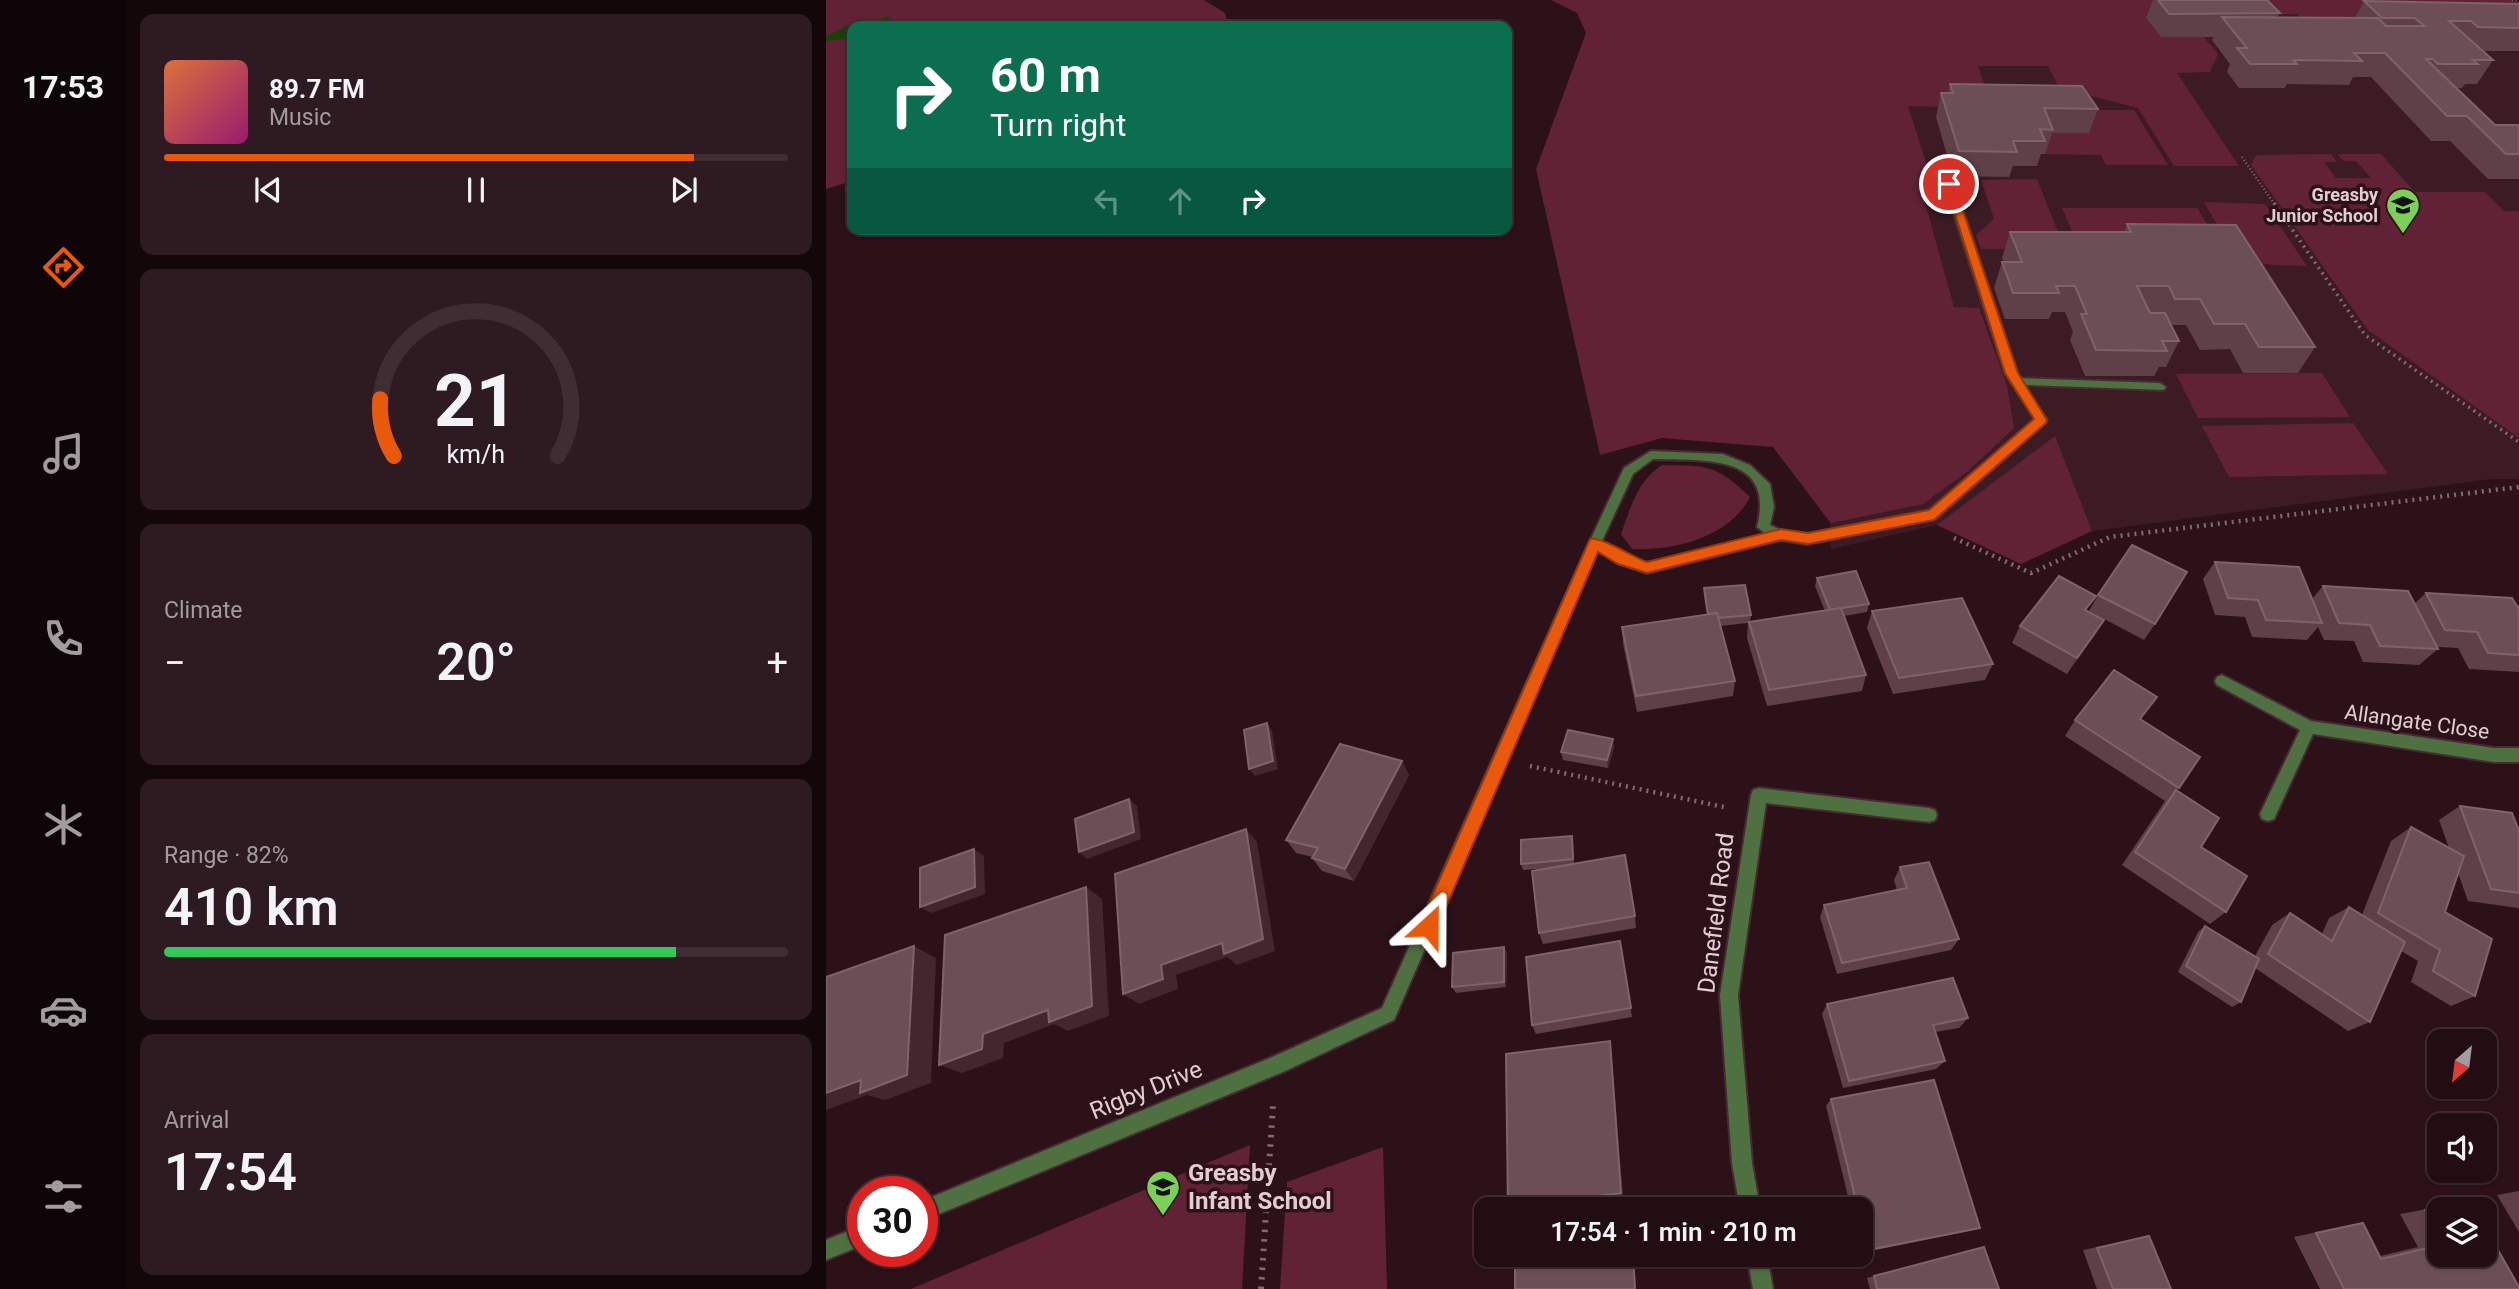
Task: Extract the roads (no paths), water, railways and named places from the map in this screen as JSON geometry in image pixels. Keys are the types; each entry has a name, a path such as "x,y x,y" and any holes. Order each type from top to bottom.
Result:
{"street":[{"path":"1781,535 1647,568 1623,560 1595,543 1628,471 1651,455 1723,458 1746,468 1764,484 1768,507 1763,527 1781,535 1808,539 1934,514 2041,420 2017,381 1949,184"},
{"path":"2017,381 2160,387"},
{"name":"Rigby Drive","path":"938,1204 1276,1065 1388,1014 1595,543"},
{"name":"Allangate Close","path":"2222,681 2309,727 2494,755 2519,755"},
{"path":"2268,814 2309,727"},
{"name":"Danefield Road","path":"1748,1197 1742,1163 1729,995 1759,794 1929,816"},
{"path":"826,1250 847,1241"},
{"path":"1759,1267 1763,1289"}],"place":[{"name":"Greasby Junior School","path":"2403,235"},
{"name":"Greasby Infant School","path":"1163,1217"}]}
